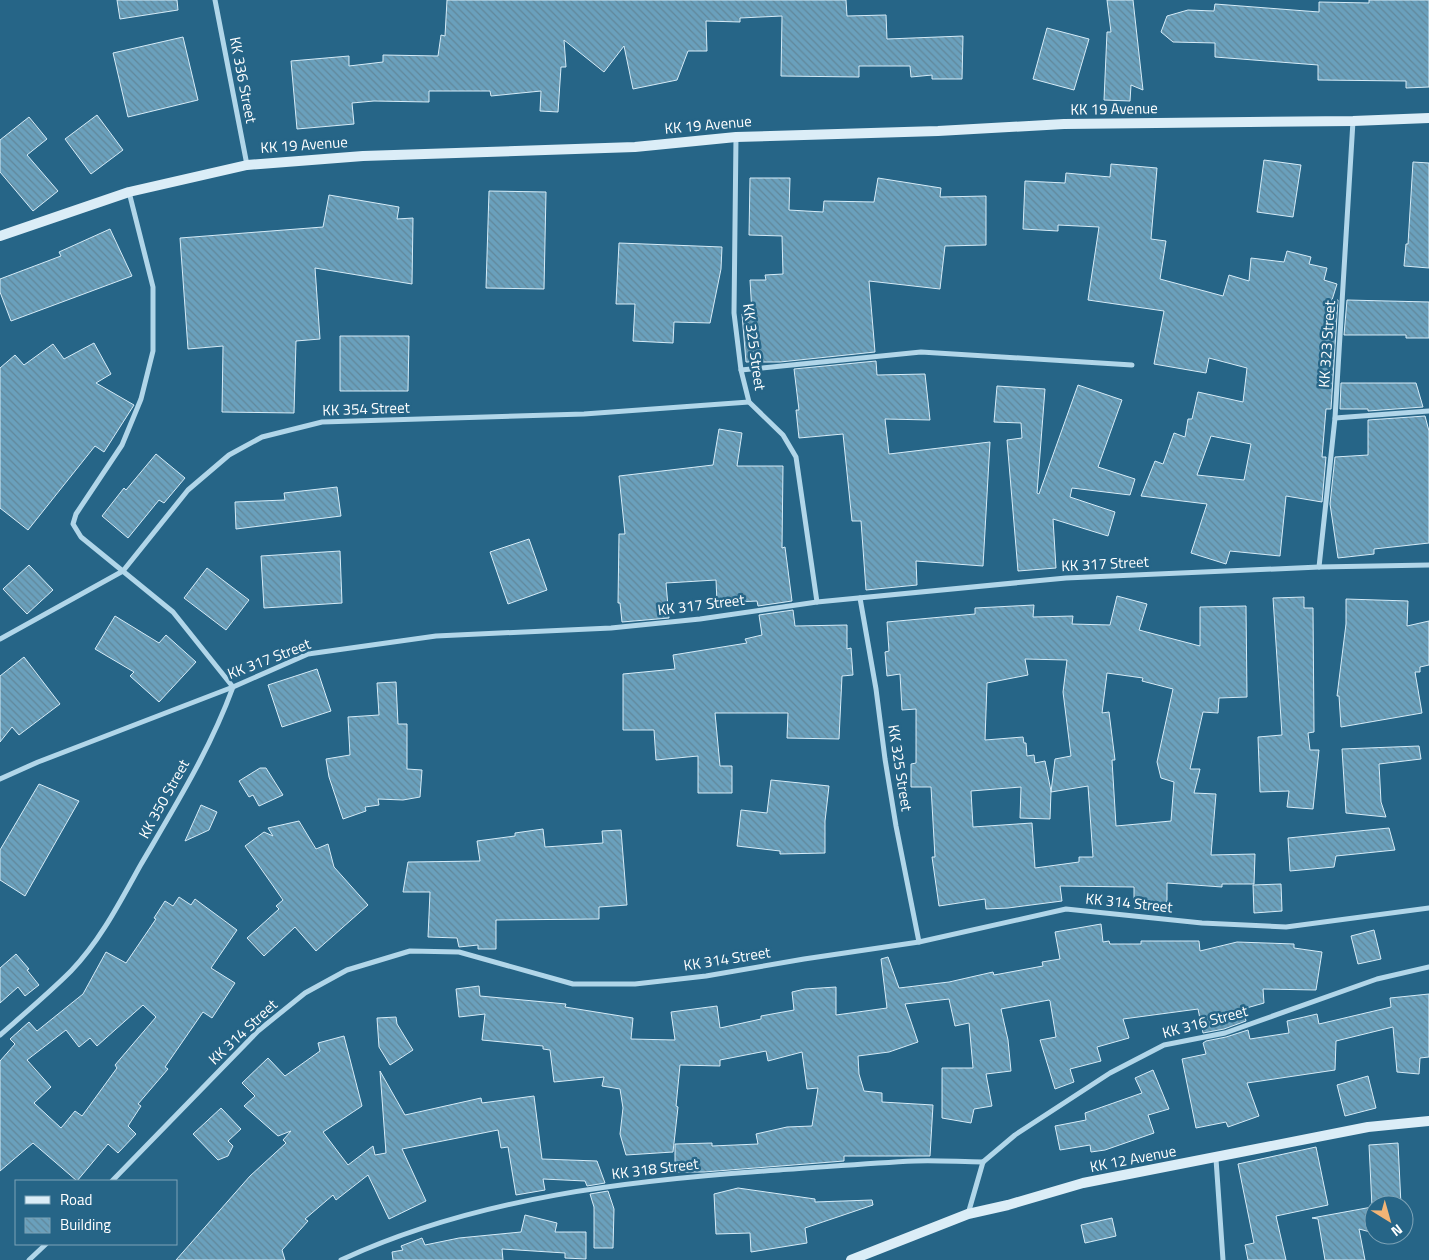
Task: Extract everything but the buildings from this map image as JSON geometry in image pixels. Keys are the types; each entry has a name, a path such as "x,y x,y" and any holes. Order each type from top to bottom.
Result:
{"street":[{"name":"KK 336 Street","path":"215,0 247,165"},
{"name":"KK 19 Avenue","path":"0,236 129,192 247,165 363,156 635,147 736,137 928,131 1064,124 1353,122 1429,118"},
{"name":"KK 323 Street","path":"1319,567 1335,418 1353,122"},
{"name":"KK 325 Street","path":"736,137 734,313 741,370 749,402 783,435 796,457 817,602"},
{"path":"129,192 153,287 153,352 141,399 122,445 76,514 73,524 82,537 173,612 233,686"},
{"path":"741,370 921,352 1132,364"},
{"name":"KK 354 Street","path":"0,639 123,571 188,490 229,455 262,437 322,422 584,414 749,402"},
{"path":"1335,418 1429,411"},
{"name":"KK 317 Street","path":"0,779 308,654 436,636 611,628 700,619 817,602 1066,578 1319,567 1429,565"},
{"name":"KK 325 Street","path":"860,598 876,689 892,807 919,942"},
{"name":"KK 350 Street","path":"0,1035 72,971 108,922 185,790 224,711 233,686"},
{"name":"KK 314 Street","path":"113,1180 258,1031 305,993 347,970 410,951 459,952 573,984 635,984 706,976 919,942 1066,909 1202,923 1286,928 1429,908"},
{"name":"KK 316 Street","path":"983,1162 1015,1135 1102,1078 1164,1045 1224,1033 1377,979 1429,967"},
{"name":"KK 12 Avenue","path":"851,1260 968,1214 1008,1205 1083,1183 1368,1128 1429,1121"},
{"path":"1216,1158 1223,1260"},
{"name":"KK 318 Street","path":"341,1260 403,1234 453,1218 559,1194 699,1175 917,1161 983,1162"},
{"path":"968,1214 983,1162"},
{"path":"29,1260 45,1245"}]}
